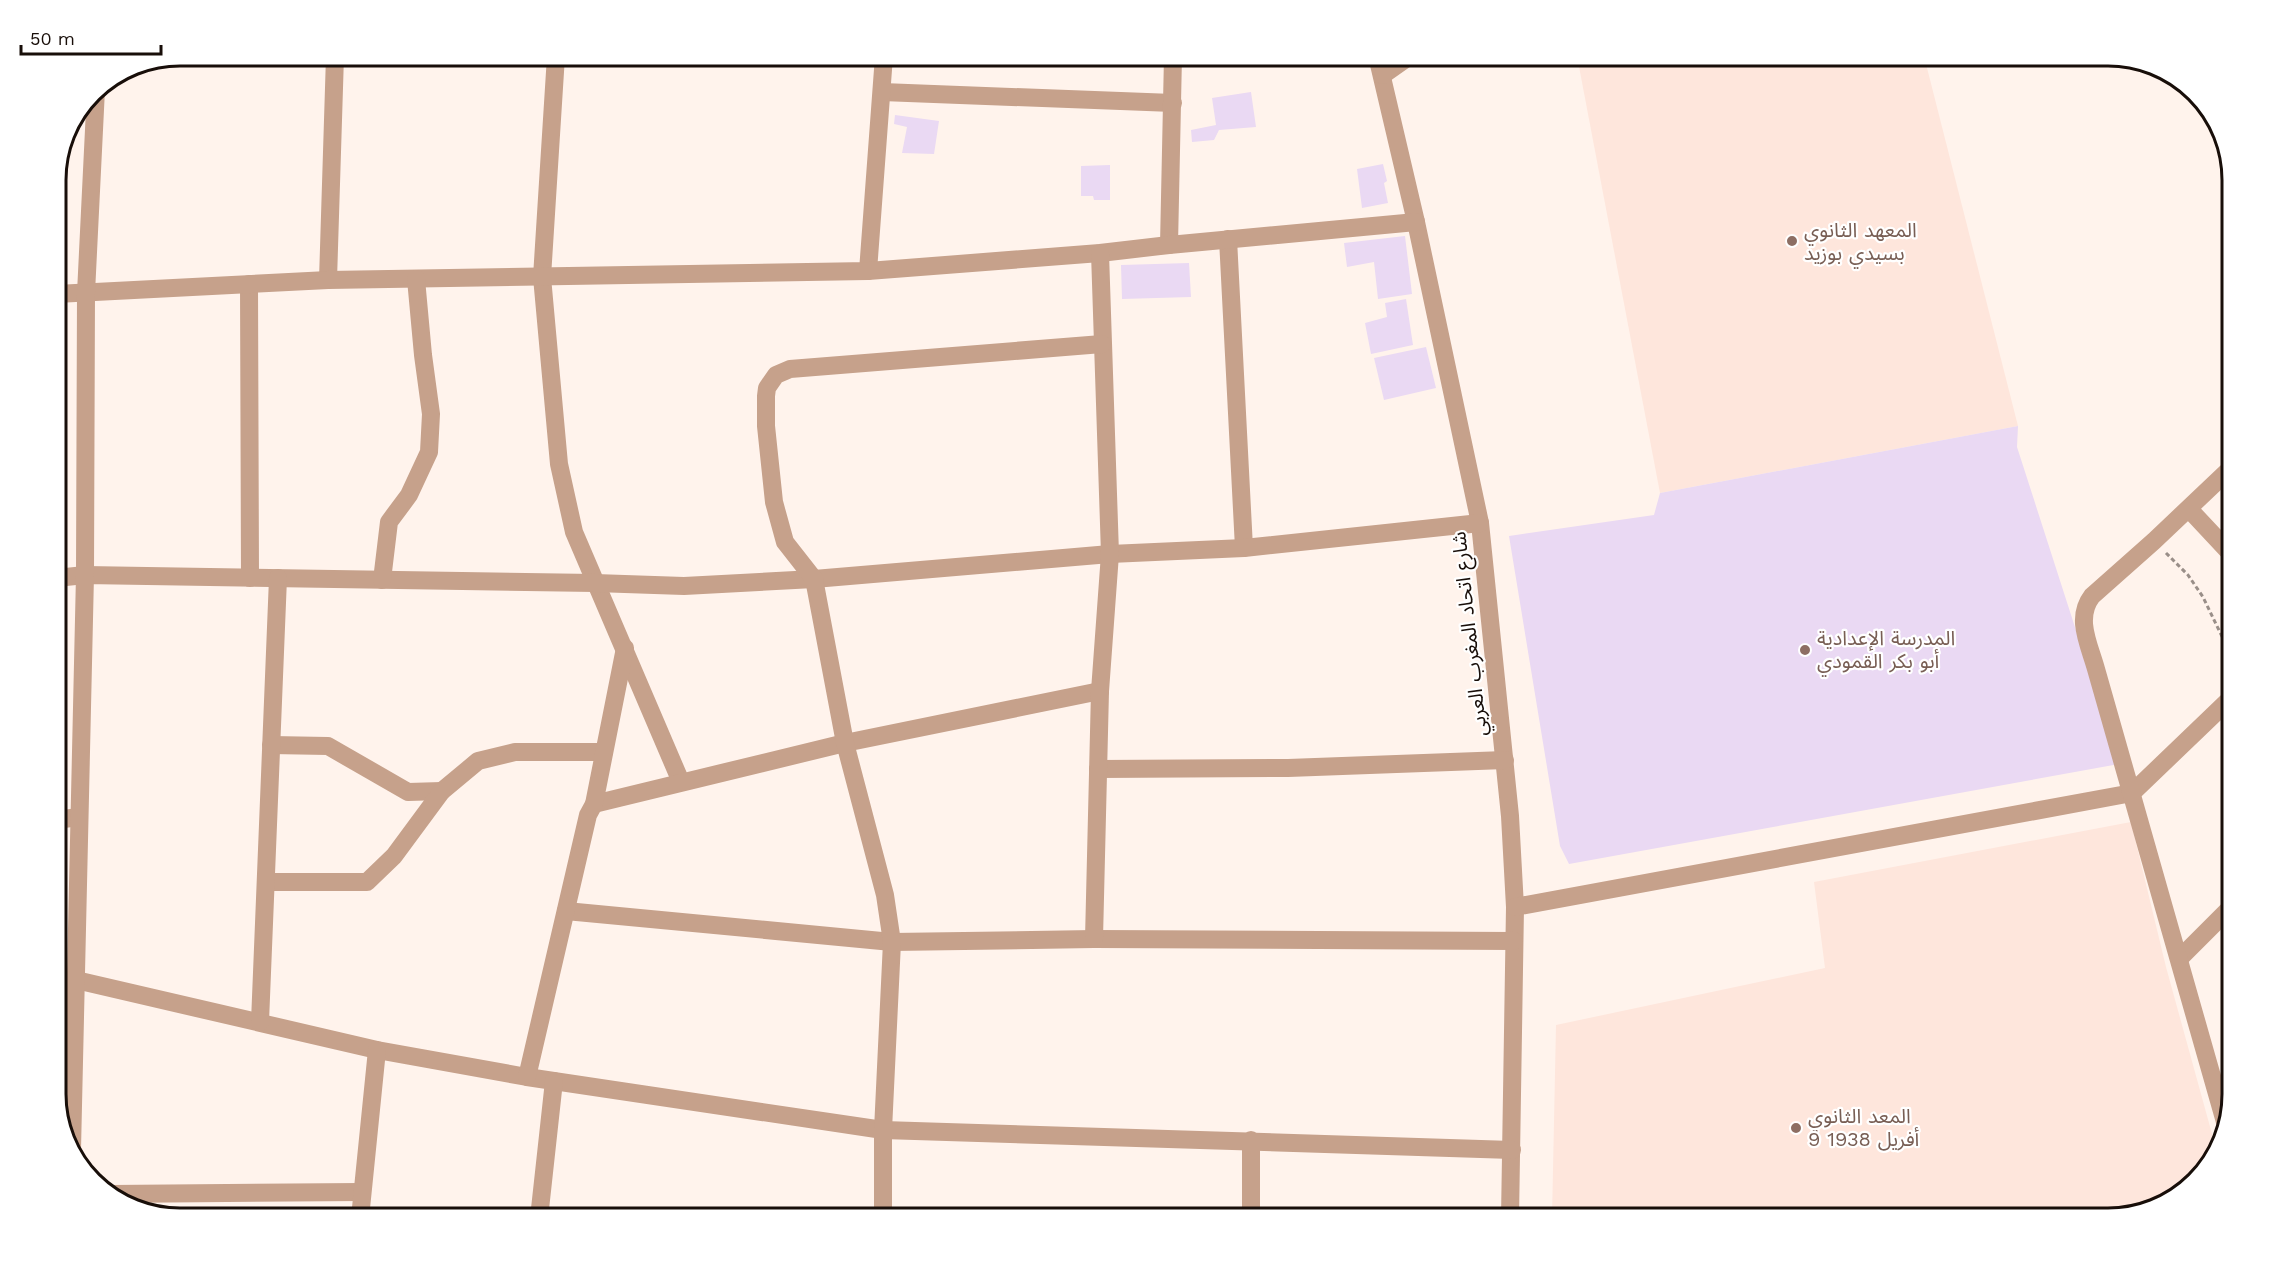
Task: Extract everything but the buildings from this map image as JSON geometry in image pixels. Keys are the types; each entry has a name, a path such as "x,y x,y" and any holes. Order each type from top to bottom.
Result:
{"street":[{"path":"328,280 335,66"},
{"path":"555,66 542,277 559,464 574,532 681,782"},
{"path":"868,271 883,66"},
{"path":"1169,245 1173,66"},
{"name":"شارع اتحاد المغرب العربي","path":"1380,66 1480,523 1505,760 1515,907 1510,1208"},
{"path":"1383,75 1396,66"},
{"path":"882,92 1173,103"},
{"path":"66,1068 76,980 84,575 86,293 95,103"},
{"path":"66,294 328,280 868,271 1100,254 1228,239 1416,222"},
{"path":"1228,239 1244,548"},
{"path":"1094,939 1100,691 1110,554 1100,254"},
{"path":"382,580 389,522 409,495 429,452 431,414 416,279"},
{"path":"249,284 250,578"},
{"path":"883,1208 883,1130 892,942 885,895 845,743 813,579 785,542 774,502 766,426 767,388 776,375 790,369 1102,344"},
{"path":"2221,1104 2091,651 2083,613 2092,596 2222,477"},
{"path":"2189,509 2222,544"},
{"path":"66,578 84,575 684,586 813,579 1110,554 1244,548 1480,523"},
{"path":"260,1022 278,578"},
{"path":"526,1077 588,815 594,804 625,648"},
{"path":"594,804 845,743 1100,691"},
{"path":"1515,907 2132,793 2222,707"},
{"path":"271,746 328,746 408,792 442,790"},
{"path":"266,882 367,882 394,856 442,790 478,761 515,752 604,752"},
{"path":"1098,769 1288,768 1505,760"},
{"path":"66,819 79,818"},
{"path":"566,911 892,942 1094,939 1514,941"},
{"path":"2180,958 2222,916"},
{"path":"76,980 377,1050 526,1077 883,1130 1512,1150"},
{"path":"361,1208 377,1050"},
{"path":"540,1208 554,1081"},
{"path":"66,1087 69,1120"},
{"path":"1251,1140 1251,1208"},
{"path":"126,1194 362,1192"}],"path":[{"path":"2154,541 2188,575 2203,597 2222,636"}],"shaded area":[{"name":"المعهد الثانوي بسيدي بوزيد","path":"1579,66 1927,66 2018,426 1660,493"},
{"path":"2131,822 2166,967 2213,1137 2203,1157 2183,1180 2171,1189 2145,1202 2123,1207 1552,1208 1556,1025 1825,968 1814,882"}],"place":[{"name":"المعهد الثانوي بسيدي بوزيد","path":"1792,241"},
{"name":"المدرسة الإعدادية أبو بكر القمودي","path":"1805,650"},
{"name":"المعد الثانوي 9 أفريل 1938","path":"1796,1128"}]}
